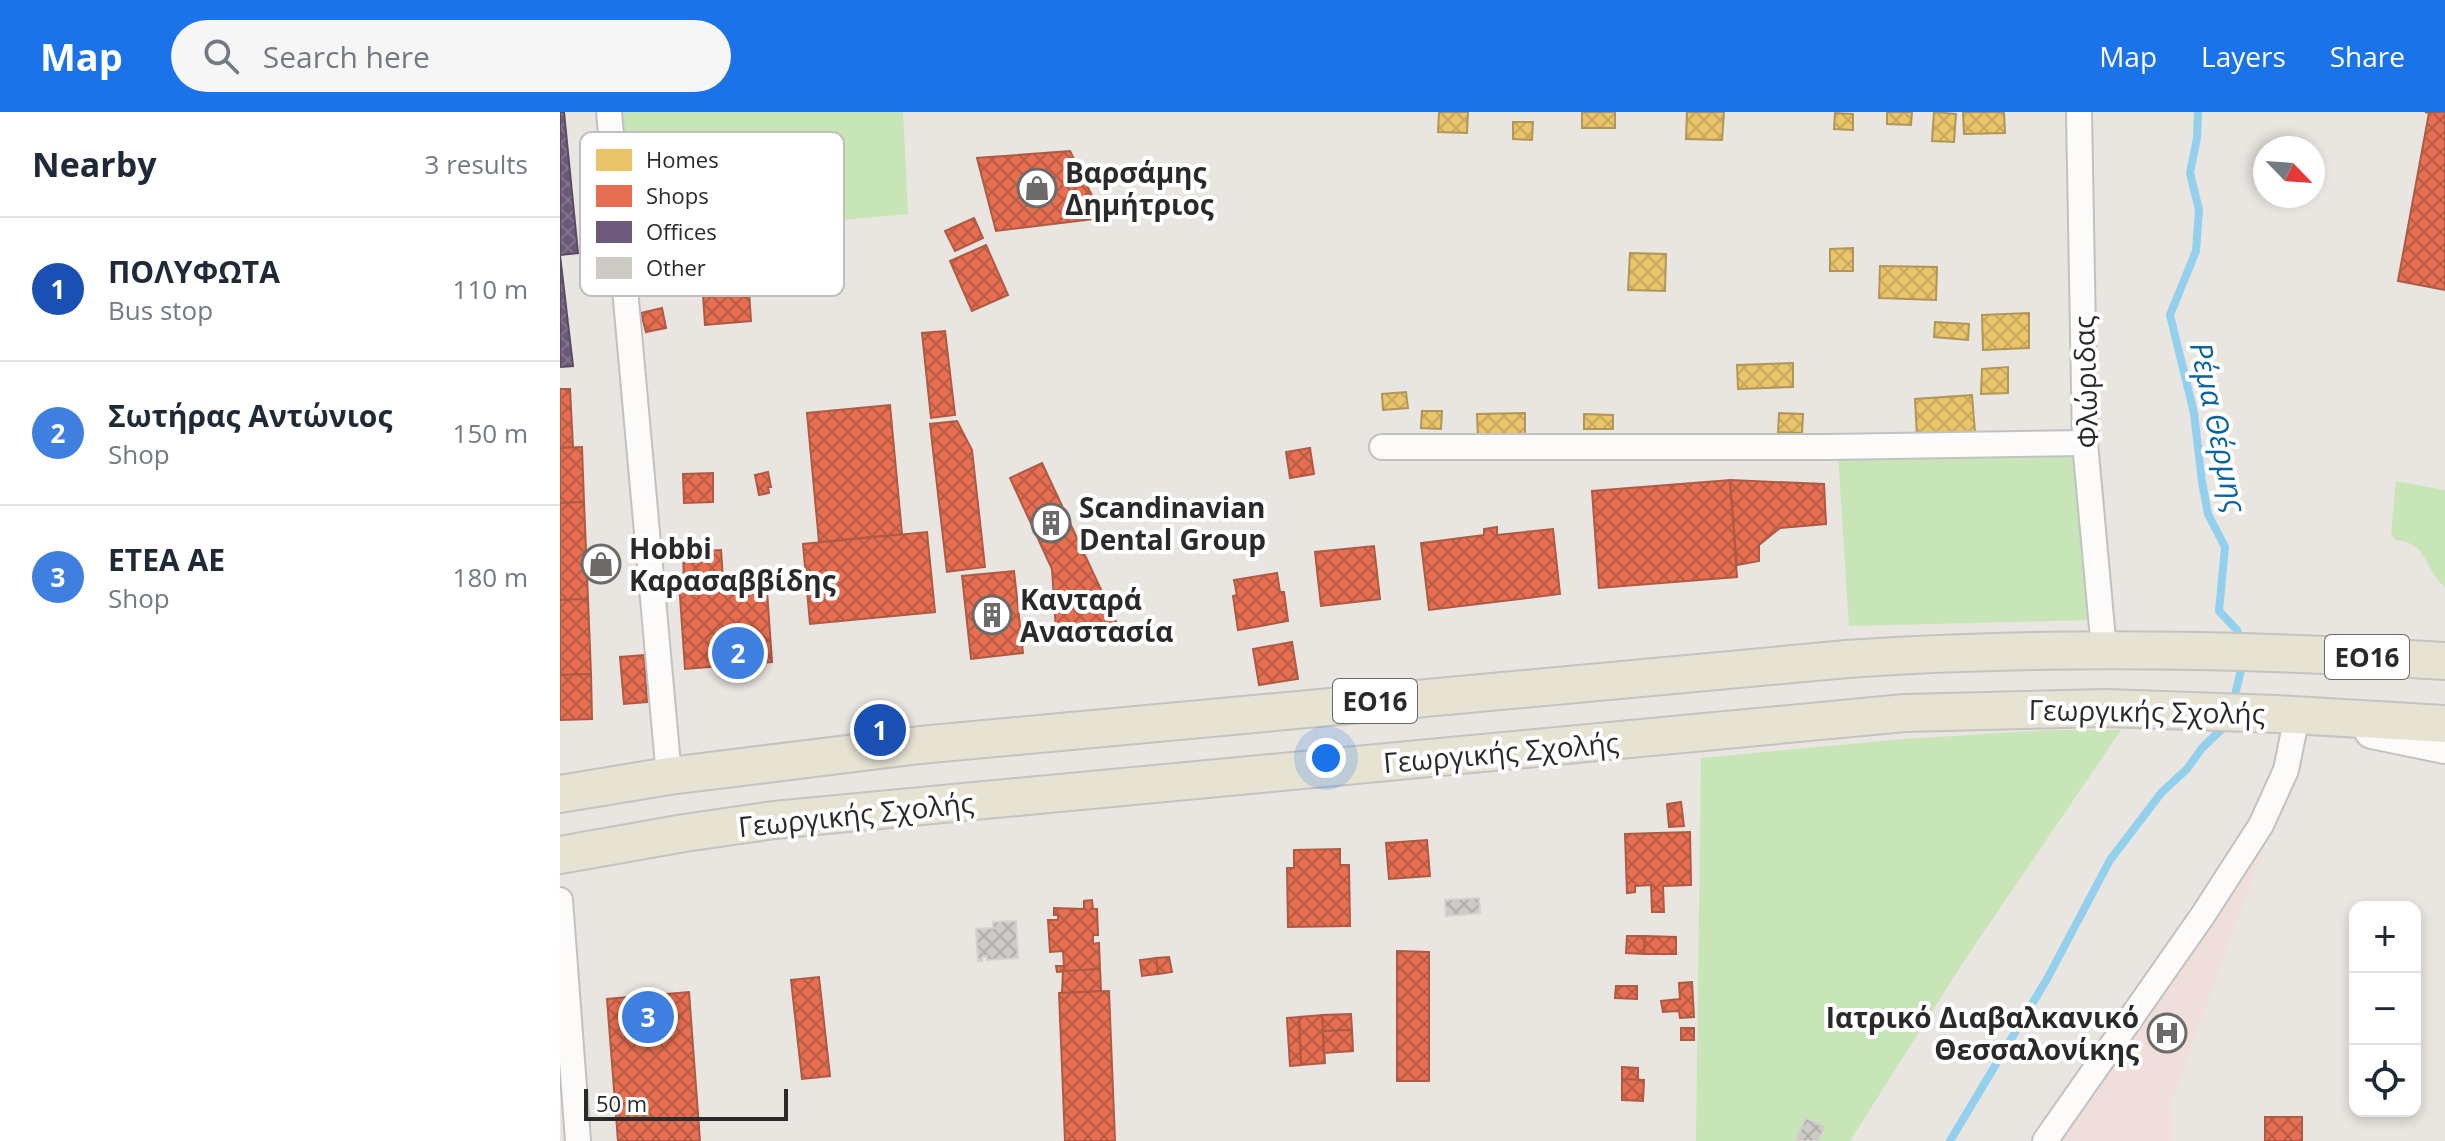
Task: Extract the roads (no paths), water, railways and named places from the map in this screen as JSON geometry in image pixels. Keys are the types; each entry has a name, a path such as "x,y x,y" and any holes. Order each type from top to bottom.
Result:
{"main road":[{"name":"Γεωργικής Σχολής","path":"560,794 669,776 933,744 1847,659 1968,651 2104,650 2289,653 2445,661"},
{"name":"Γεωργικής Σχολής","path":"560,855 774,820 1794,723 1968,711 2148,709 2445,724"}],"street":[{"path":"609,112 611,132"},
{"name":"Φλώριδας","path":"2079,112 2085,443 2104,650"},
{"path":"626,296 669,776"},
{"path":"1382,447 1828,447 2085,443"},
{"path":"2045,1141 2203,915 2261,825 2286,770 2286,715 2445,746"},
{"path":"560,900 578,1141"}],"waterway":[{"name":"Ρέμα Θέρμης","path":"2198,112 2190,173 2199,210 2196,251 2170,315 2194,413 2208,514 2225,547 2219,611 2237,630 2240,641"},
{"name":"Ρέμα Θέρμης","path":"2233,703 2243,662"},
{"name":"Ρέμα Θέρμης","path":"1950,1141 2047,979 2110,860 2162,792 2227,724"}],"place":[{"name":"Βαρσάμης Δημήτριος","path":"1037,188"},
{"name":"Scandinavian Dental Group","path":"1051,523"},
{"name":"Hobbi Καρασαββίδης","path":"601,564"},
{"name":"Κανταρά Αναστασία","path":"992,615"},
{"name":"Σωτήρας Αντώνιος","path":"738,653"},
{"name":"ΠΟΛΥΦΩΤΑ","path":"880,730"},
{"name":"ΕΤΕΑ ΑΕ","path":"648,1017"},
{"name":"Ιατρικό Διαβαλκανικό Θεσσαλονίκης","path":"2167,1033"}]}
